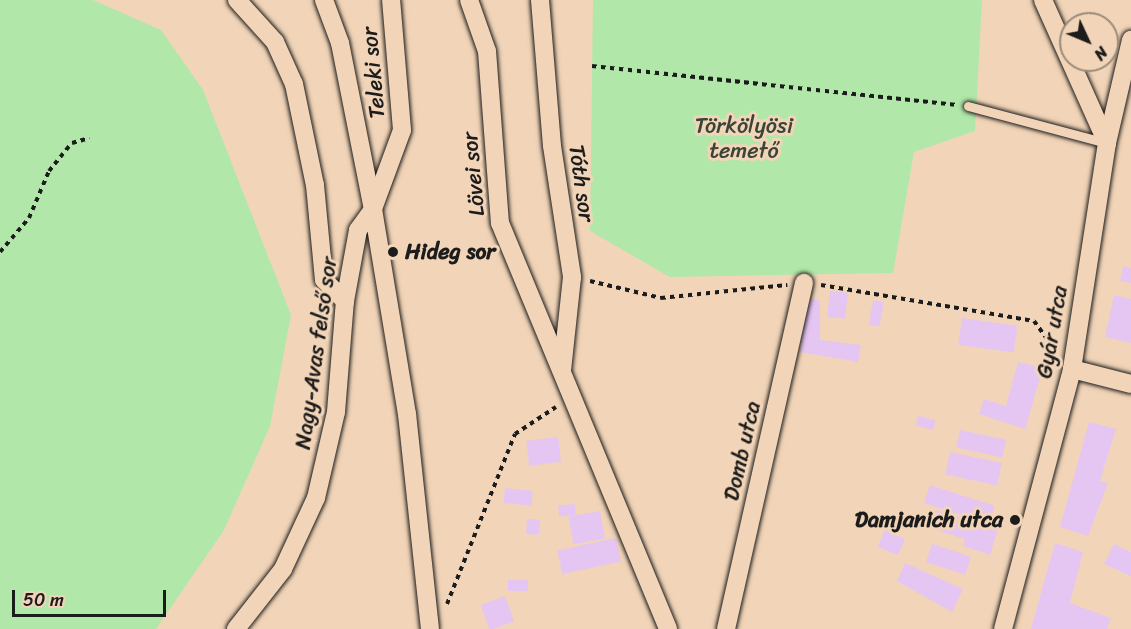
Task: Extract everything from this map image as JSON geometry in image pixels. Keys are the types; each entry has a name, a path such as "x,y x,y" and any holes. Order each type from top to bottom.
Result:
{"street":[{"path":"237,0 275,42 294,84 315,185 324,280 345,301"},
{"path":"324,0 340,44 374,209 407,414 430,629"},
{"name":"Teleki sor","path":"374,209 402,130 391,0"},
{"name":"Lövei sor","path":"469,0 487,51 500,223 561,372"},
{"name":"Tóth sor","path":"540,0 552,146 572,277 561,372"},
{"path":"1044,0 1107,143"},
{"name":"Gyár utca","path":"1003,629 1072,369 1107,143 1131,40"},
{"path":"1088,97 1119,91"},
{"name":"Nagy-Avas felső sor","path":"236,629 283,569 316,498 336,412 345,301 358,230 374,209"},
{"name":"Domb utca","path":"726,629 804,283"},
{"path":"1072,369 1131,384"},
{"path":"561,372 668,629"}],"lane":[{"path":"968,106 1107,143"}],"path":[{"path":"592,66 968,106"},
{"path":"0,252 29,218 49,171 72,143 88,138"},
{"path":"572,277 661,298 804,283 1034,321 1072,369"},
{"path":"446,607 515,434 572,396"}],"green space":[{"path":"0,0 93,0 161,30 203,90 291,315 270,426 224,530 156,629 0,629"},
{"name":"Törkölyösi temető","path":"593,0 982,0 975,131 914,152 893,273 670,277 590,231"}],"building":[{"path":"1123,266 1131,268 1131,283 1120,281"},
{"path":"830,291 848,293 845,319 827,317"},
{"path":"1114,295 1131,299 1131,343 1105,337"},
{"path":"806,298 820,300 820,340 861,345 858,362 800,352"},
{"path":"873,300 884,302 879,327 869,325"},
{"path":"962,318 1017,326 1014,353 958,345"},
{"path":"1018,362 1043,368 1025,429 979,414 984,399 1006,406"},
{"path":"918,416 936,420 933,430 916,426"},
{"path":"1089,422 1116,429 1100,481 1108,483 1088,536 1060,527"},
{"path":"960,430 1006,440 1002,457 956,448"},
{"path":"558,437 561,462 529,466 526,441"},
{"path":"950,452 1002,463 997,486 945,474"},
{"path":"930,485 995,506 989,524 924,503"},
{"path":"505,488 533,491 531,506 503,503"},
{"path":"575,504 576,515 559,516 558,505"},
{"path":"936,510 998,529 990,555 963,546 965,539 930,528"},
{"path":"600,511 605,539 573,544 568,517"},
{"path":"527,519 540,520 539,535 526,534"},
{"path":"885,530 905,539 898,555 878,546"},
{"path":"616,538 621,561 562,574 557,550"},
{"path":"1055,543 1083,552 1070,603 1111,618 1107,629 1031,629"},
{"path":"932,544 971,557 965,575 926,562"},
{"path":"1114,544 1131,552 1131,576 1104,564"},
{"path":"905,563 963,589 952,612 897,581"},
{"path":"508,580 528,580 528,591 508,591"},
{"path":"505,596 514,621 489,629 481,605"}],"place":[{"name":"Hideg sor","path":"393,252"},
{"name":"Damjanich utca","path":"1015,520"}]}
